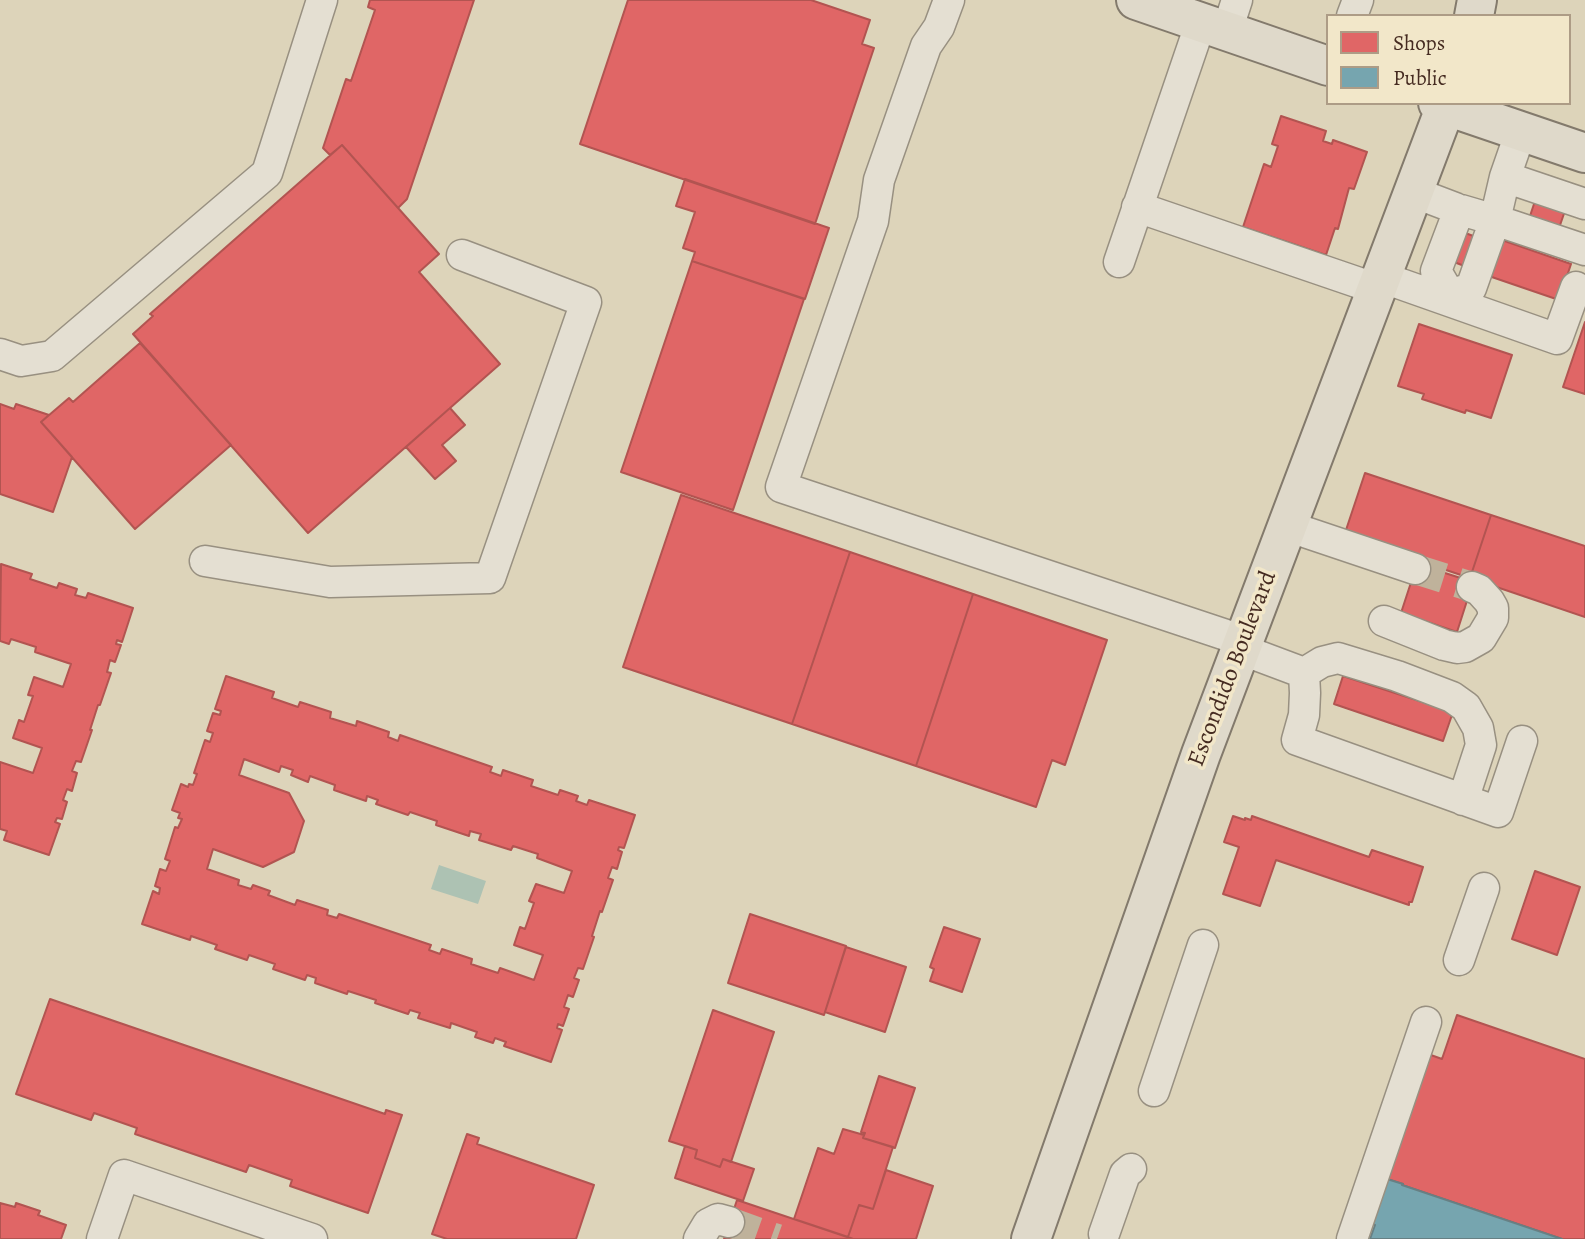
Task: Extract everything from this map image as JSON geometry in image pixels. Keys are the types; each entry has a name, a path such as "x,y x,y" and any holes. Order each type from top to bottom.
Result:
{"main road":[{"path":"1136,0 1222,18 1326,64"},
{"name":"Escondido Boulevard","path":"1031,1239 1189,785 1413,192 1443,105"},
{"path":"1446,105 1585,153"}],"lane":[{"path":"0,354 21,362 52,356 267,173 322,0"},
{"path":"949,0 939,27 926,46 879,180 873,221 781,487 1242,645 1304,673"},
{"path":"1119,262 1137,207 1222,18"},
{"path":"1449,298 1471,288 1495,220 1504,177 1521,131"},
{"path":"1504,177 1585,204"},
{"path":"1137,207 1379,283 1449,298 1557,339 1581,267 1495,220 1413,192"},
{"path":"1449,298 1436,271 1460,210"},
{"path":"205,561 330,582 490,578 586,302 462,255"},
{"path":"1287,526 1415,569"},
{"path":"1384,621 1444,645 1465,647 1481,638 1493,618 1493,608 1489,601 1479,590 1472,587"},
{"path":"1304,673 1322,662 1338,658 1408,680 1452,697 1466,707 1478,728 1481,745 1463,800"},
{"path":"1304,673 1304,715 1297,740 1498,812 1522,741"},
{"path":"1459,960 1484,888"},
{"path":"1154,1091 1203,945"},
{"path":"1352,1239 1426,1022"},
{"path":"1104,1234 1125,1174 1131,1169"},
{"path":"102,1239 124,1175 312,1239"},
{"path":"699,1239 708,1224 718,1219 729,1222"}],"shaded area":[{"path":"439,865 486,881 478,904 431,889"}],"building: Shops":[{"path":"370,0 474,0 407,199 398,208 342,145 330,155 323,148 346,79 351,81 375,10 368,7"},
{"path":"628,0 811,0 870,20 862,44 874,48 815,224 580,144"},
{"path":"1281,116 1326,131 1323,141 1332,144 1333,140 1367,152 1354,189 1349,188 1338,229 1335,228 1326,255 1243,227 1264,164 1271,167 1278,146 1272,144"},
{"path":"342,145 439,254 419,272 500,364 308,533 133,334 153,316 150,314"},
{"path":"685,179 829,228 805,299 692,261 695,252 683,248 695,212 676,206"},
{"path":"1538,192 1568,202 1558,231 1528,222"},
{"path":"1457,230 1487,241 1475,270 1446,259"},
{"path":"1496,238 1571,264 1559,300 1483,274"},
{"path":"692,261 804,299 733,510 621,472"},
{"path":"1585,322 1585,394 1563,387"},
{"path":"1419,324 1512,355 1491,418 1422,399 1424,394 1398,386"},
{"path":"140,343 231,445 135,529 41,422 69,398 73,402"},
{"path":"0,404 14,409 16,404 49,415 41,422 72,457 53,512 0,494"},
{"path":"450,408 465,425 442,445 456,461 435,479 406,447"},
{"path":"1365,473 1491,515 1470,578 1344,536"},
{"path":"681,495 850,552 792,724 623,667"},
{"path":"1491,515 1585,546 1585,617 1470,578"},
{"path":"850,552 973,594 916,766 792,724"},
{"path":"1,564 32,574 30,579 57,588 59,583 77,589 75,595 86,598 88,593 133,608 122,642 117,640 116,644 121,645 115,662 110,660 107,672 111,673 81,762 76,761 72,771 77,773 72,791 67,789 63,800 67,802 62,819 57,818 55,822 60,824 49,855 4,840 7,831 0,829 0,762 33,773 42,748 13,738 19,720 24,722 33,696 28,695 34,677 63,687 71,664 35,652 36,647 11,639 9,644 0,641"},
{"path":"1417,564 1473,582 1457,632 1401,613"},
{"path":"973,594 1107,640 1065,765 1052,760 1036,807 916,766"},
{"path":"226,676 274,692 272,698 298,707 300,702 331,712 330,718 356,726 357,721 389,732 388,737 398,741 400,735 492,767 490,772 501,776 503,770 533,780 531,786 558,795 560,790 578,796 576,801 587,805 589,800 635,815 624,848 619,847 618,850 622,852 617,869 612,867 608,878 613,880 602,912 600,911 583,969 578,968 574,978 579,980 573,997 568,995 564,1007 569,1009 563,1026 558,1024 557,1028 562,1030 551,1062 504,1046 506,1042 495,1038 493,1043 475,1037 477,1032 451,1023 450,1028 418,1018 420,1013 410,1010 408,1014 375,1003 376,1000 315,983 316,978 307,975 305,980 273,969 275,964 249,955 247,960 215,949 217,945 191,936 190,940 142,924 153,891 159,894 160,888 155,886 160,869 166,871 170,861 165,859 175,827 178,828 182,819 178,818 180,813 172,810 181,784 188,787 189,784 193,785 197,774 194,773 205,740 210,742 213,733 207,731 213,713 220,715 221,711 215,709","holes":["244,759 279,772 281,766 293,770 291,775 308,782 310,776 335,785 334,790 366,801 367,796 378,800 376,804 437,821 436,825 469,836 470,831 481,834 479,840 511,850 513,846 538,854 537,858 572,871 564,893 536,884 529,901 534,903 525,929 520,927 514,945 543,955 534,980 500,968 498,973 471,964 472,959 442,949 440,954 429,950 431,945 339,914 337,918 327,915 328,910 297,900 295,905 268,895 270,891 253,885 251,889 238,885 239,880 207,869 213,849 263,867 294,852 304,821 289,793 239,775"]},
{"path":"1343,676 1453,712 1443,741 1334,704"},
{"path":"1233,816 1251,820 1252,816 1369,857 1372,850 1423,867 1412,902 1409,902 1409,905 1276,860 1260,906 1223,894 1239,847 1224,842"},
{"path":"1535,871 1580,887 1557,955 1512,939"},
{"path":"750,914 846,946 824,1015 728,983"},
{"path":"944,927 980,939 962,992 930,981 934,969 930,967"},
{"path":"846,947 906,967 885,1032 825,1012"},
{"path":"50,999 385,1114 386,1110 402,1115 368,1213 290,1186 292,1180 249,1165 246,1172 135,1134 137,1128 94,1113 91,1120 16,1094"},
{"path":"713,1010 774,1032 731,1162 723,1159 720,1167 695,1158 697,1150 669,1141"},
{"path":"1457,1015 1585,1059 1585,1239 1562,1239 1387,1179 1428,1054 1442,1059"},
{"path":"879,1076 915,1088 895,1148 863,1138 865,1133 861,1132"},
{"path":"843,1129 893,1147 873,1209 859,1205 848,1237 794,1219 818,1148 834,1154"},
{"path":"467,1134 479,1138 477,1144 594,1185 576,1239 447,1239 432,1234"},
{"path":"685,1146 697,1150 695,1158 720,1167 723,1159 754,1169 743,1201 675,1178"},
{"path":"886,1170 933,1186 916,1239 848,1237 859,1205 873,1209"},
{"path":"737,1200 853,1239 724,1239"},
{"path":"0,1203 15,1207 16,1203 40,1211 38,1215 66,1225 61,1239 0,1239"}],"building: Public":[{"path":"1387,1179 1562,1239 1370,1239 1375,1225 1372,1224"}],"tunnel":[{"path":"1415,569 1472,587"},
{"path":"729,1222 777,1239"}]}
